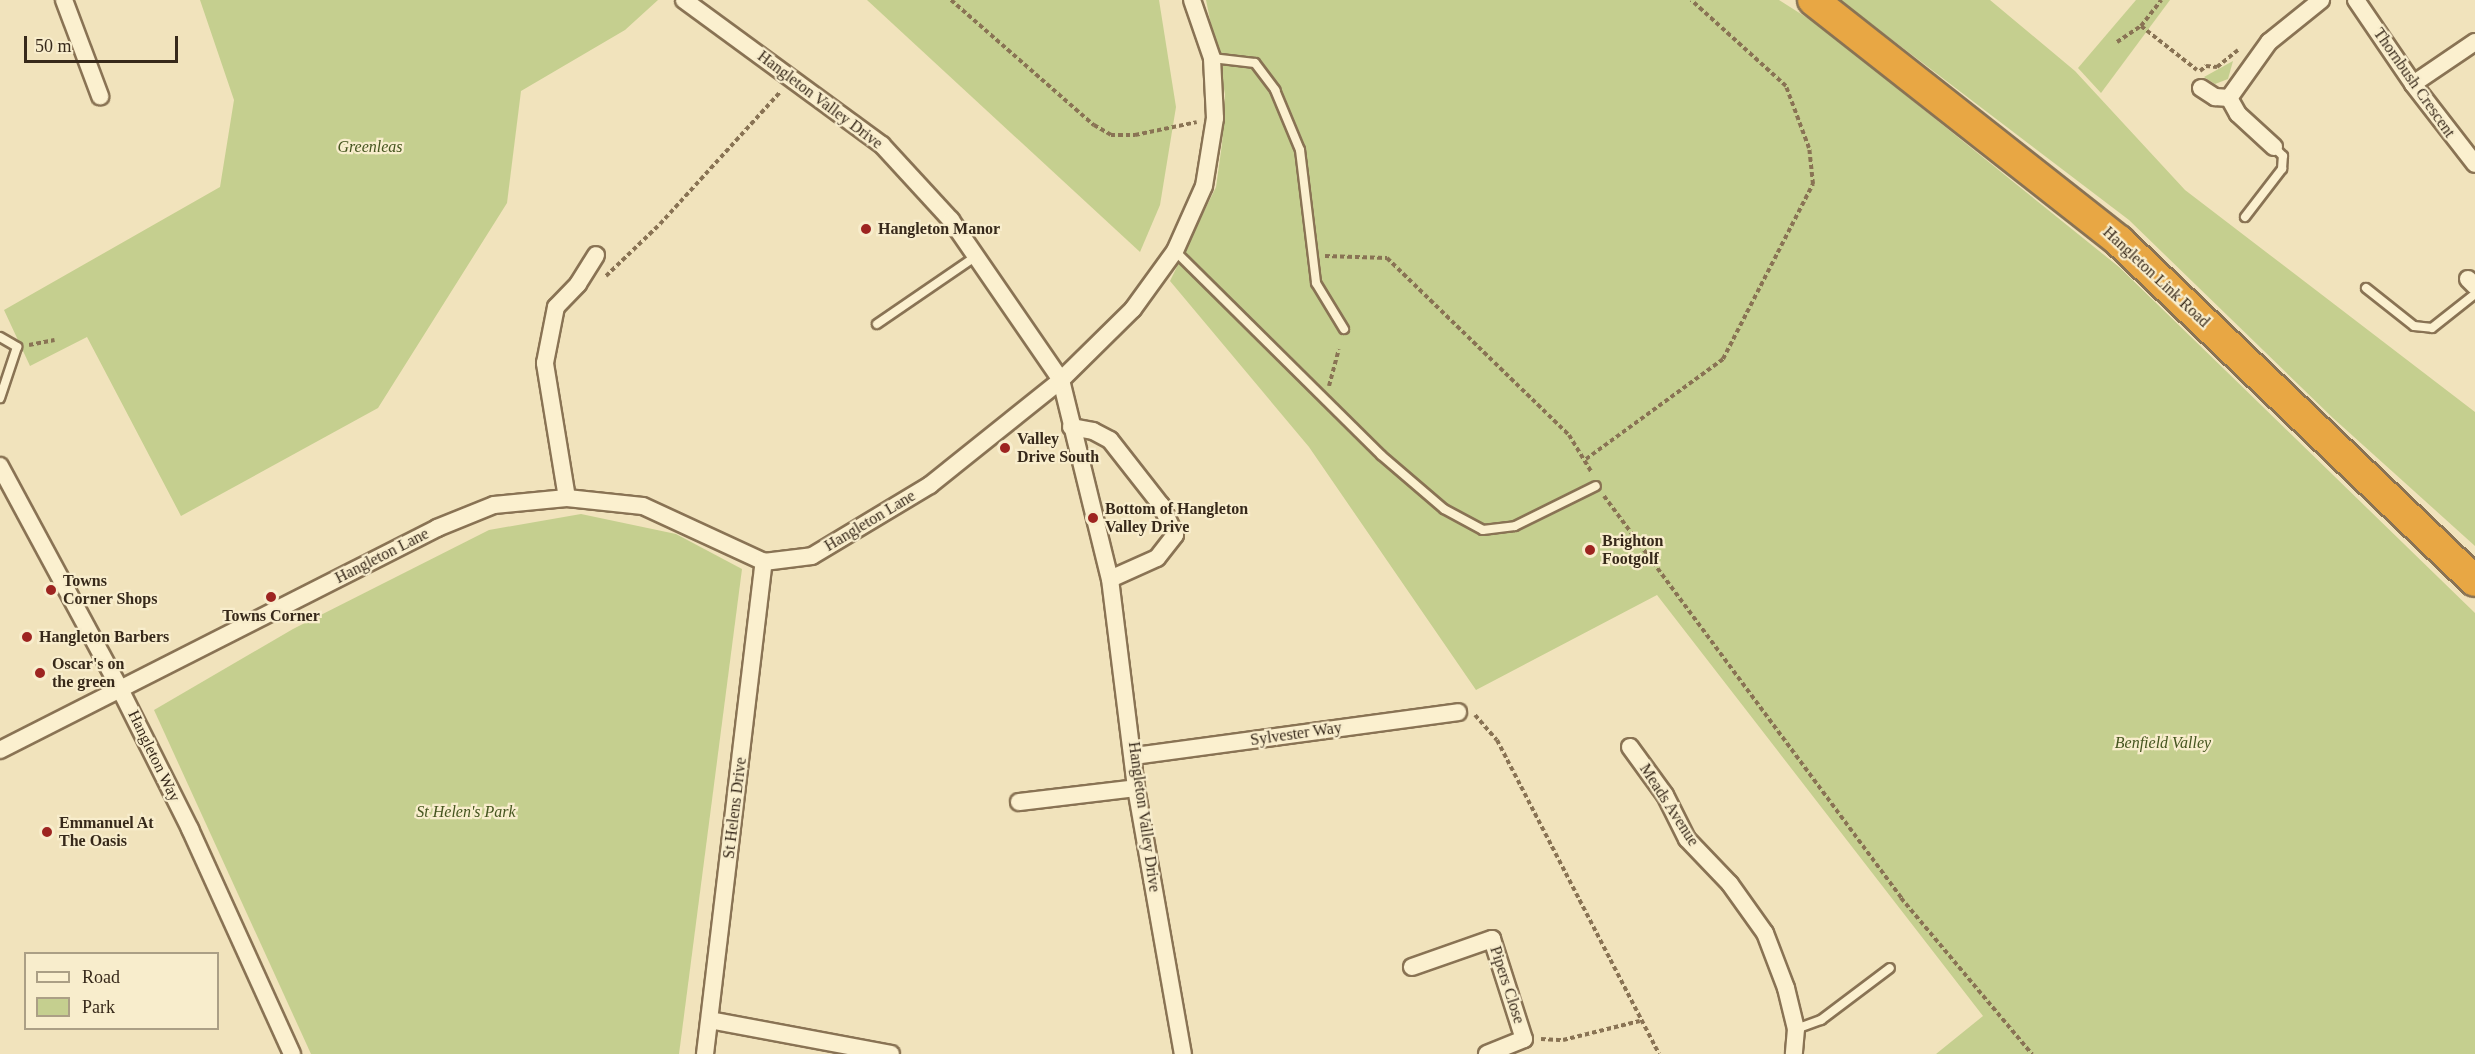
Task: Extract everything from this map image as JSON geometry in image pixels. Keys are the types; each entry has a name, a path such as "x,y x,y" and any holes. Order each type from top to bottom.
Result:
{"highway":[{"name":"Hangleton Link Road","path":"1813,0 2120,241 2475,581"}],"street":[{"path":"64,0 100,96"},
{"name":"Hangleton Valley Drive","path":"684,0 882,145 951,220 1061,380 1110,579 1134,756 1136,788 1183,1054"},
{"name":"Hangleton Lane","path":"0,750 437,528 494,505 567,498 643,506 764,562 812,556 930,485 1061,380 1133,309 1175,251 1204,186 1215,117 1212,58 1192,0"},
{"path":"2229,98 2269,42 2320,0"},
{"name":"Thornbush Crescent","path":"2356,0 2413,84 2475,164"},
{"path":"2413,84 2475,42"},
{"path":"2201,88 2215,97 2229,98"},
{"path":"2229,98 2238,114 2274,147"},
{"path":"567,498 545,363 556,307 578,284 596,255"},
{"path":"1071,427 1093,430 1110,440 1161,505 1174,536 1157,558 1110,579"},
{"name":"Hangleton Way","path":"0,466 120,689 190,829 292,1054"},
{"name":"St Helens Drive","path":"705,1054 711,1020 764,562"},
{"name":"Sylvester Way","path":"1134,756 1458,712"},
{"name":"Meads Avenue","path":"1630,747 1665,795 1687,839 1730,884 1765,933 1786,988 1796,1029 1794,1054"},
{"path":"1019,802 1136,788"},
{"name":"Pipers Close","path":"1412,967 1492,939 1524,1039 1487,1054"},
{"path":"711,1020 891,1054"}],"lane":[{"path":"1212,58 1255,63 1275,90 1300,150 1316,283 1344,329"},
{"path":"2245,217 2282,169 2283,156 2274,147"},
{"path":"1175,251 1325,399 1444,509 1483,530 1515,526 1596,486"},
{"path":"877,324 975,256"},
{"path":"2366,288 2414,326 2432,328 2473,286"},
{"path":"0,337 16,347 0,398"},
{"path":"1796,1029 1821,1020 1890,968"}],"path":[{"path":"951,0 1094,125 1111,135 1135,135 1215,117"},
{"path":"1586,459 1723,359 1813,184 1809,148 1786,86 1691,0"},
{"path":"2117,42 2141,26 2161,0"},
{"path":"2141,26 2199,72 2201,88"},
{"path":"578,284 599,283 660,224 791,78"},
{"path":"1313,255 1387,258 1515,378 1569,435 1586,459 1596,486 1901,898 2032,1054"},
{"path":"16,347 55,340"},
{"path":"1325,399 1339,349"},
{"path":"1458,712 1473,713 1497,740 1659,1054"},
{"path":"1524,1039 1563,1040 1640,1021"}],"green space":[{"name":"Greenleas","path":"200,0 658,0 625,30 521,91 507,203 378,408 181,516 87,337 30,366 4,310 220,187 234,100"},
{"path":"867,0 1159,0 1176,107 1160,205 1140,252"},
{"name":"Benfield Valley","path":"1206,0 1779,0 1820,26 2119,267 2475,613 2475,1054 1936,1054 1983,1016 1657,595 1476,690 1309,447 1170,281 1216,187 1222,144 1225,94"},
{"path":"1840,0 1990,0 2075,71 2185,190 2475,412 2475,546 2333,418 2129,220"},
{"path":"2136,0 2170,0 2101,93 2078,68"},
{"path":"2233,61 2228,79 2215,84 2204,77"},
{"name":"St Helen's Park","path":"581,514 676,534 742,569 679,1054 311,1054 154,710 293,629 489,530"}],"place":[{"name":"Hangleton Manor","path":"866,229"},
{"name":"Valley Drive South","path":"1005,448"},
{"name":"Bottom of Hangleton Valley Drive","path":"1093,518"},
{"name":"Brighton Footgolf","path":"1590,550"},
{"name":"Towns Corner Shops","path":"51,590"},
{"name":"Towns Corner","path":"271,597"},
{"name":"Hangleton Barbers","path":"27,637"},
{"name":"Oscar's on the green","path":"40,673"},
{"name":"Emmanuel At The Oasis","path":"47,832"}]}
